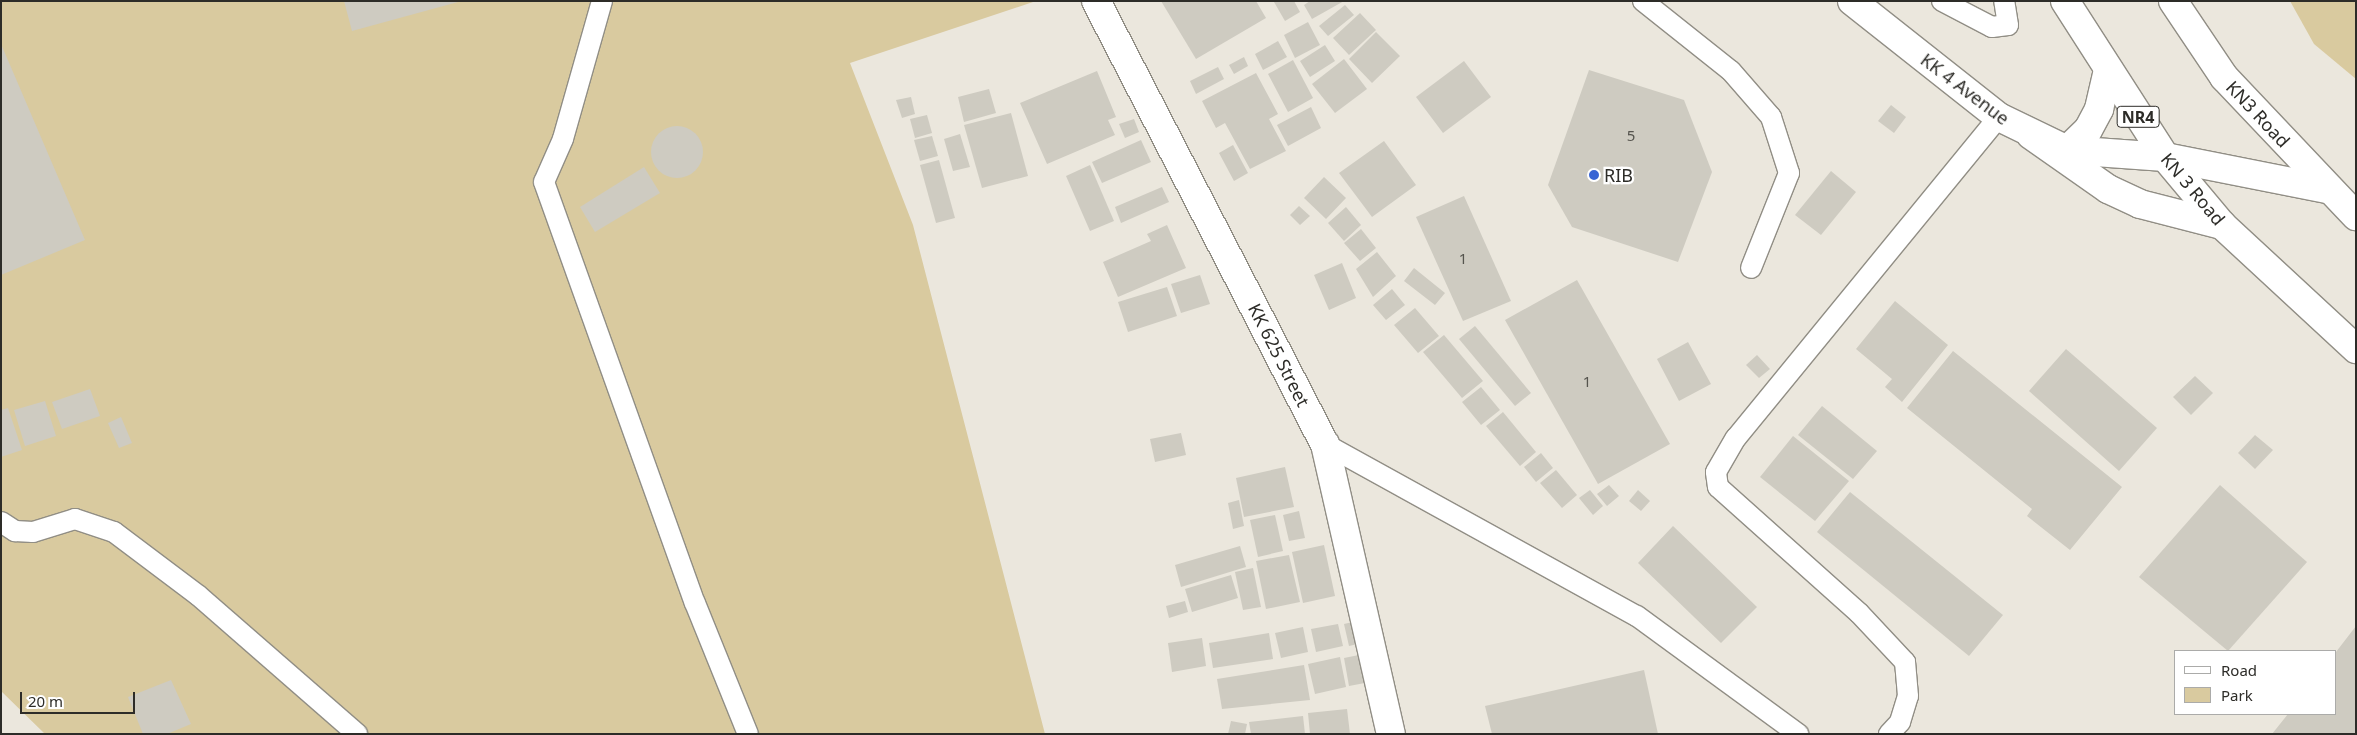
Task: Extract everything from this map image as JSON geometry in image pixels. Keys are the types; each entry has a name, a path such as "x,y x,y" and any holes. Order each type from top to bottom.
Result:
{"main road":[{"name":"KK 625 Street","path":"1096,1 1325,444 1391,734"},
{"name":"KK 4 Avenue","path":"1852,1 1998,117 2031,135 2067,150 2165,157 2327,189"},
{"name":"KN 3 Road","path":"2065,1 2108,71 2165,157 2222,225 2356,349"},
{"name":"KN3 Road","path":"2173,1 2224,77 2327,189 2356,216"},
{"path":"2067,150 2088,130 2099,109 2108,71"},
{"path":"2031,135 2108,189 2140,204 2222,225"}],"lane":[{"path":"602,1 564,139 544,182 695,603 748,734"},
{"path":"1643,1 1731,71 1771,117 1789,173 1751,268"},
{"path":"1942,1 1992,27 2008,25 2004,1"},
{"path":"1889,734 1900,722 1908,696 1905,662 1859,613 1718,487 1716,472 1736,438 1998,117"},
{"path":"1325,444 1637,616 1798,734"},
{"path":"1,522 14,531 33,532 74,520 114,532 200,596 357,734"}],"green space":[{"path":"1,1 1036,1 850,63 913,225 1045,734 45,734 1,691"},
{"path":"2290,1 2356,1 2356,79 2314,44"}],"building":[{"path":"344,1 458,1 458,2 352,31"},
{"path":"1161,1 1256,1 1266,18 1196,59"},
{"path":"1294,1 1300,12 1285,21 1274,2"},
{"path":"1310,1 1344,1 1312,19 1304,5"},
{"path":"1345,5 1354,15 1328,36 1319,26"},
{"path":"1360,13 1376,30 1349,55 1333,38"},
{"path":"1308,22 1320,45 1295,58 1284,35"},
{"path":"1376,32 1400,56 1372,83 1349,59"},
{"path":"1278,41 1287,57 1263,70 1255,54"},
{"path":"1,44 85,240 1,275"},
{"path":"1325,45 1335,61 1310,77 1300,61"},
{"path":"1244,57 1248,66 1234,74 1229,65"},
{"path":"1344,59 1367,89 1335,113 1312,84"},
{"path":"1293,60 1313,98 1288,112 1268,74"},
{"path":"1464,61 1491,97 1443,133 1416,97"},
{"path":"1218,67 1224,79 1196,94 1190,81"},
{"path":"1589,70 1684,100 1712,172 1678,262 1572,227 1548,185"},
{"path":"1097,71 1116,117 1108,120 1115,135 1047,164 1020,103"},
{"path":"1256,73 1278,114 1269,119 1286,151 1250,169 1225,123 1216,128 1202,101"},
{"path":"989,89 996,113 964,122 958,97"},
{"path":"911,97 915,114 902,118 896,100"},
{"path":"1891,105 1906,117 1894,133 1878,121"},
{"path":"1311,107 1321,128 1288,146 1277,125"},
{"path":"1011,113 1028,176 982,188 964,125"},
{"path":"927,115 932,133 915,138 910,119"},
{"path":"1134,119 1139,132 1125,138 1119,124"},
{"path":"672,126 682,126 696,133 703,147 703,157 696,171 682,178 672,178 662,174 655,167 651,157 651,147 655,137 662,130"},
{"path":"960,134 970,167 953,171 944,139"},
{"path":"932,136 938,156 920,161 914,140"},
{"path":"1141,140 1151,162 1102,183 1092,162"},
{"path":"1384,141 1416,185 1372,217 1339,173"},
{"path":"1233,145 1248,173 1234,181 1219,153"},
{"path":"939,160 955,218 936,223 920,165"},
{"path":"1090,165 1114,221 1090,231 1066,176"},
{"path":"644,167 660,193 595,232 580,207"},
{"path":"1831,171 1856,192 1821,235 1795,215"},
{"path":"1324,177 1346,198 1326,219 1304,198"},
{"path":"1162,187 1169,202 1121,223 1115,207"},
{"path":"1464,196 1511,301 1463,321 1416,217"},
{"path":"1299,206 1310,216 1300,225 1290,215"},
{"path":"1346,207 1361,225 1344,241 1328,223"},
{"path":"1167,225 1186,268 1118,297 1103,262 1151,241 1147,234"},
{"path":"1361,229 1376,248 1360,261 1344,243"},
{"path":"1377,252 1396,276 1373,297 1356,269"},
{"path":"1342,263 1356,298 1329,310 1314,275"},
{"path":"1414,268 1445,293 1435,305 1404,281"},
{"path":"1200,275 1210,304 1181,313 1171,284"},
{"path":"1577,280 1670,444 1598,484 1505,320"},
{"path":"1167,287 1177,316 1128,332 1118,302"},
{"path":"1392,289 1405,305 1386,320 1373,305"},
{"path":"1895,301 1948,345 1902,402 1885,387 1892,379 1856,349"},
{"path":"1415,308 1439,336 1418,353 1394,325"},
{"path":"1475,326 1531,393 1515,406 1459,339"},
{"path":"1444,335 1483,381 1462,398 1423,352"},
{"path":"1688,342 1711,384 1679,401 1657,359"},
{"path":"2066,349 2157,428 2119,471 2029,391"},
{"path":"1953,351 2122,487 2070,550 2027,516 2032,509 1907,408"},
{"path":"1757,355 1770,369 1759,378 1746,365"},
{"path":"2195,376 2213,393 2191,415 2173,397"},
{"path":"1481,387 1500,410 1481,425 1462,402"},
{"path":"90,389 100,416 62,429 52,402"},
{"path":"45,401 56,436 25,446 14,410"},
{"path":"1822,406 1877,451 1853,479 1798,435"},
{"path":"8,408 22,450 1,457 1,410"},
{"path":"1503,412 1536,452 1520,466 1486,426"},
{"path":"121,417 132,443 119,448 108,423"},
{"path":"1181,433 1186,455 1155,462 1150,439"},
{"path":"2255,435 2273,450 2255,469 2238,453"},
{"path":"1793,436 1849,481 1815,521 1760,477"},
{"path":"1541,453 1553,468 1536,482 1524,467"},
{"path":"1285,467 1294,507 1244,517 1236,478"},
{"path":"1556,470 1577,495 1562,508 1540,483"},
{"path":"1609,485 1619,496 1607,506 1597,494"},
{"path":"2220,485 2307,562 2229,650 2139,577"},
{"path":"1590,490 1603,506 1593,515 1579,498"},
{"path":"1638,490 1650,501 1641,511 1629,501"},
{"path":"1850,492 2003,615 1969,656 1817,532"},
{"path":"1239,500 1244,526 1233,529 1228,503"},
{"path":"1299,511 1305,538 1289,541 1283,515"},
{"path":"1275,515 1283,551 1258,557 1250,520"},
{"path":"1673,526 1757,607 1721,643 1638,563"},
{"path":"1324,545 1335,596 1303,603 1292,552"},
{"path":"1240,546 1246,567 1181,587 1175,565"},
{"path":"1289,555 1300,602 1266,609 1256,561"},
{"path":"1253,568 1261,607 1243,610 1235,572"},
{"path":"1231,575 1238,598 1192,612 1185,589"},
{"path":"1185,601 1188,612 1169,618 1166,606"},
{"path":"1357,621 1362,643 1349,646 1344,624"},
{"path":"1338,624 1343,646 1316,652 1311,629"},
{"path":"2356,626 2356,734 2272,734 2287,715 2337,715 2337,651"},
{"path":"1303,627 1308,652 1281,658 1275,633"},
{"path":"1269,633 1273,659 1213,668 1209,643"},
{"path":"1202,638 1206,666 1172,672 1168,643"},
{"path":"1364,654 1370,682 1349,686 1344,658"},
{"path":"1340,657 1346,687 1315,694 1308,664"},
{"path":"1304,665 1310,700 1222,709 1217,679"},
{"path":"1644,670 1658,734 1492,734 1485,706"},
{"path":"171,680 191,724 167,734 143,734 128,697"},
{"path":"1347,709 1350,734 1310,734 1308,713"},
{"path":"1303,716 1305,734 1251,734 1249,722"},
{"path":"1231,721 1247,724 1245,734 1228,734"}],"place":[{"name":"RIB","path":"1594,175"}]}
